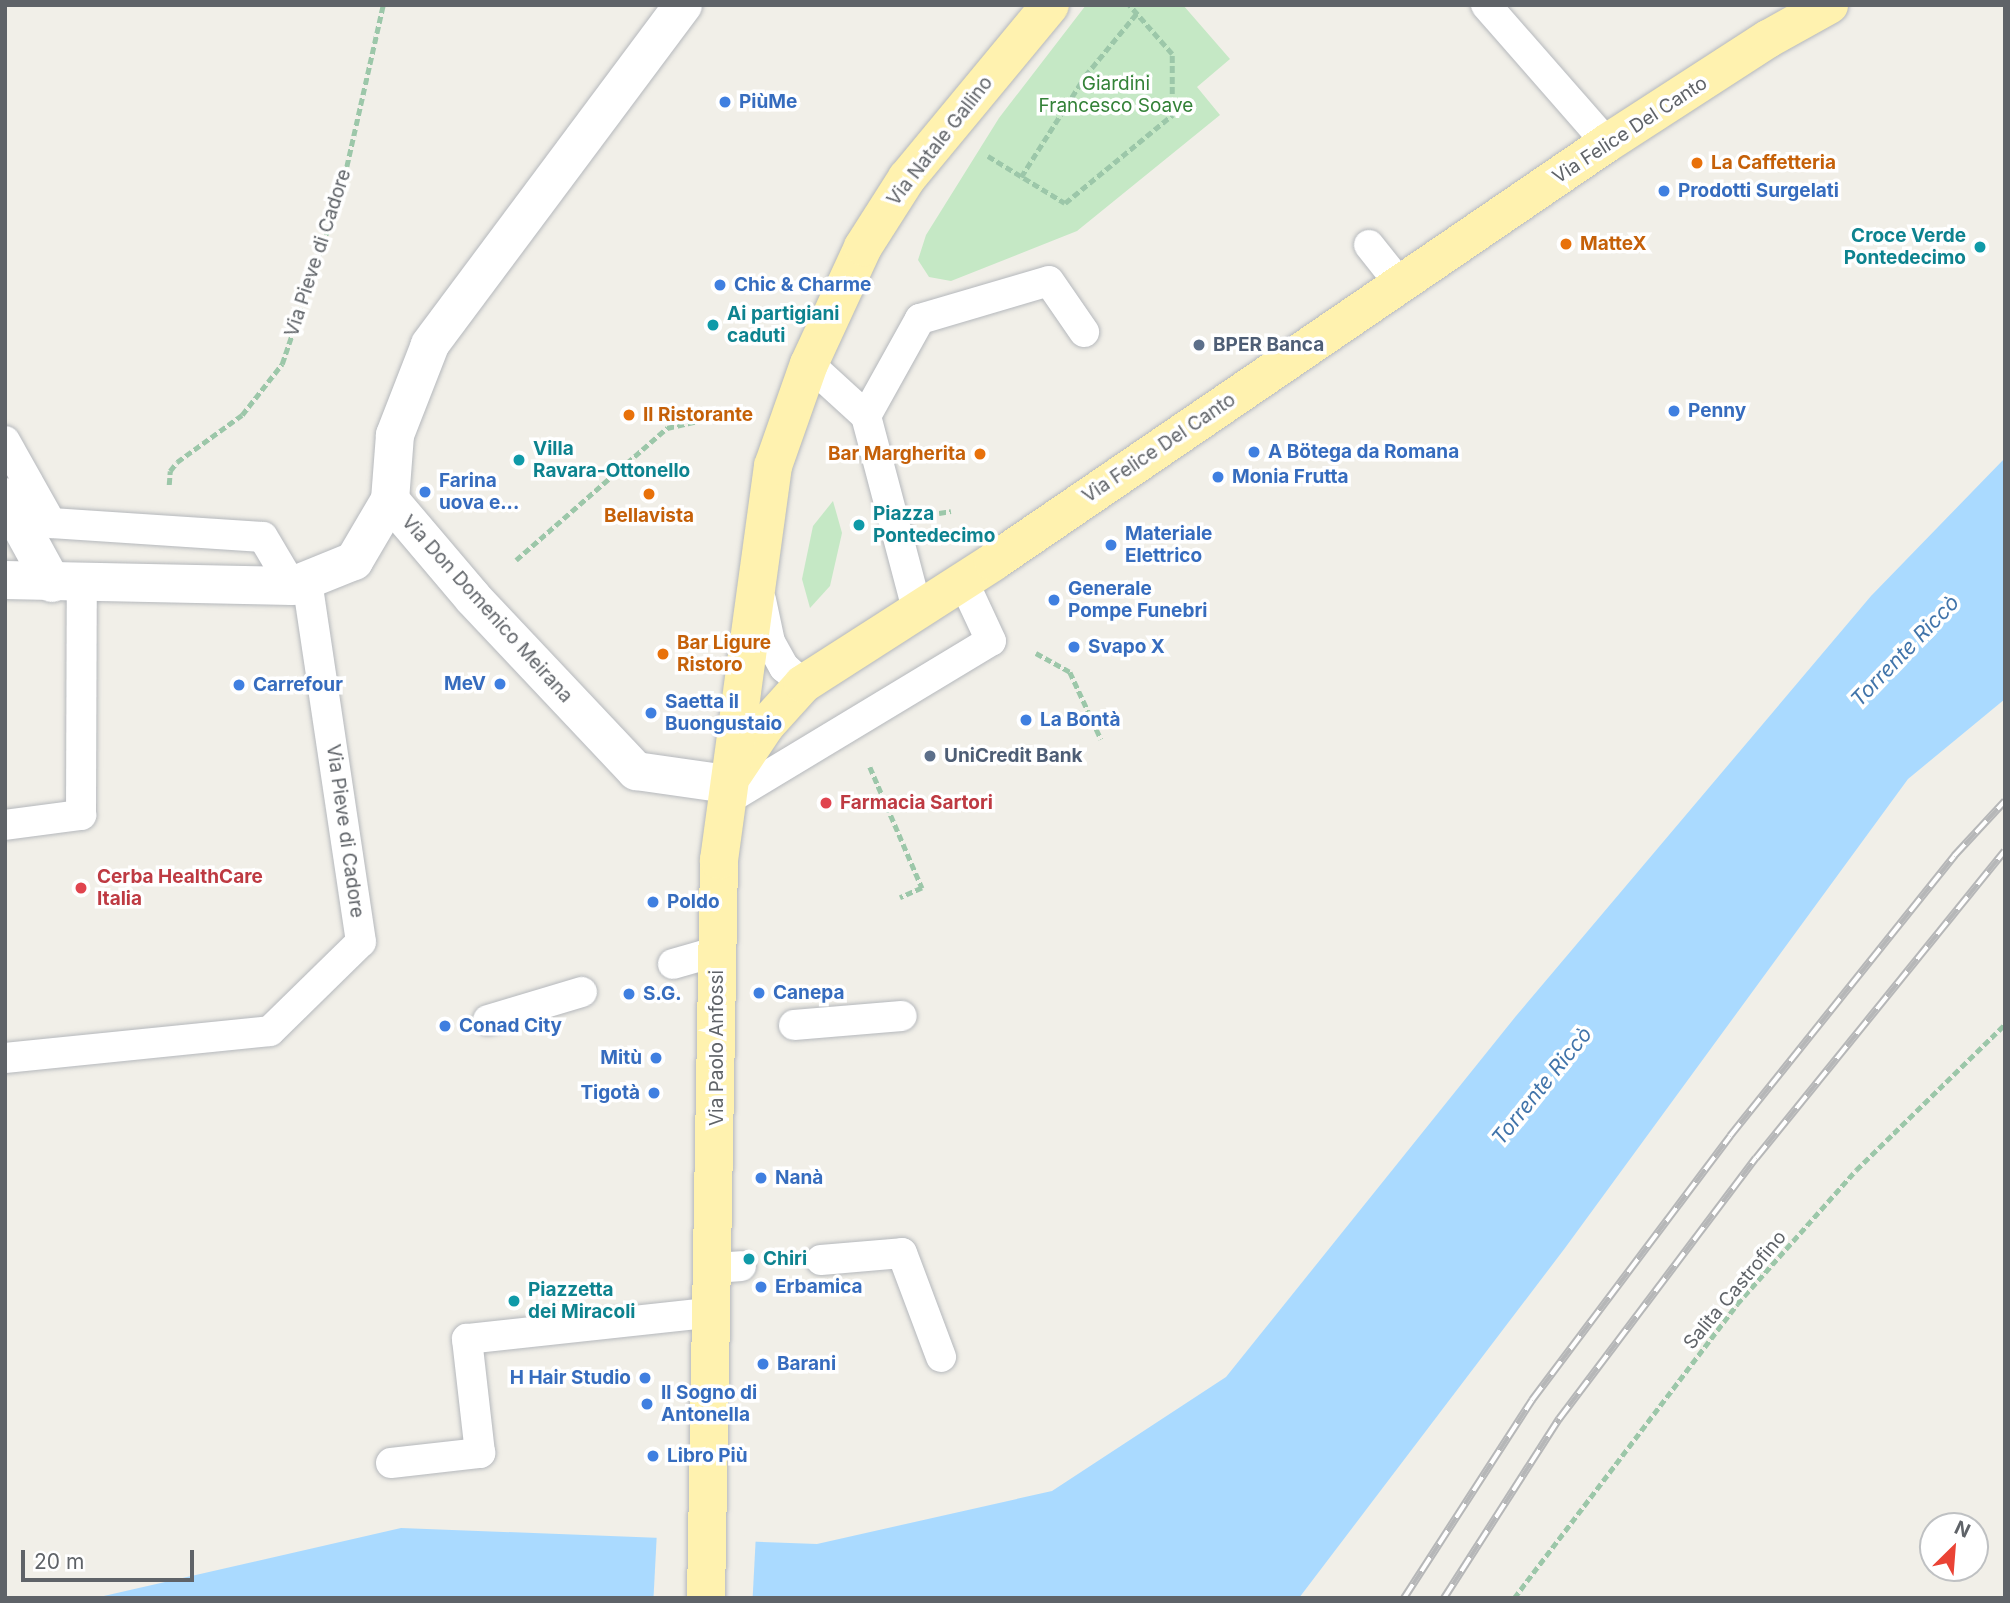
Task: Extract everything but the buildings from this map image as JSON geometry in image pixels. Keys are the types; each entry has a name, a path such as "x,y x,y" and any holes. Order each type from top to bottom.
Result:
{"main road":[{"name":"Via Natale Gallino","path":"809,364 863,247 907,178 1050,5"},
{"name":"Via Felice Del Canto","path":"916,609 963,581 1607,144 1829,5"},
{"path":"727,792 774,466 809,364"},
{"path":"727,792 766,725 803,684 916,609"},
{"name":"Via Paolo Anfossi","path":"706,1598 706,1510 714,1312 728,1267 726,1031 718,951 719,860 727,792"}],"street":[{"name":"Via Don Domenico Meirana","path":"683,5 430,345 395,435 390,500 473,598 636,771 727,792"},
{"path":"5,496 67,583"},
{"path":"5,580 67,583 300,583 354,561 390,500"}],"lane":[{"path":"1486,5 1607,144"},
{"path":"1369,245 1400,284"},
{"path":"866,416 920,319 1049,281 1084,332"},
{"path":"809,364 866,416 916,609"},
{"name":"Via Pieve di Cadore","path":"5,441 51,523 263,537 300,583 361,942 270,1031 5,1058"},
{"path":"757,579 770,642 783,667 803,684"},
{"path":"727,792 990,641 963,581"},
{"path":"5,825 81,815 67,583"},
{"path":"673,964 718,951"},
{"path":"488,1020 582,992"},
{"path":"794,1025 902,1016"},
{"path":"821,1260 902,1253 941,1357"},
{"path":"391,1463 480,1453 467,1339 714,1312"}],"path":[{"name":"Via Pieve di Cadore","path":"177,494 168,484 177,462 242,415 282,364 342,187 383,5"},
{"path":"979,150 1065,203 1172,115 1172,54 1129,5"},
{"path":"1021,177 1085,76 1137,13"},
{"path":"516,560 667,428 729,414"},
{"path":"1035,653 1070,672 1101,739"},
{"path":"864,754 922,888 900,898"},
{"name":"Salita Castrofino","path":"1514,1598 1737,1304 1856,1170 2005,1024"}],"green space":[{"name":"Giardini Francesco Soave","path":"1086,5 1183,5 1230,59 1197,87 1220,115 1077,231 951,281 929,277 918,260 926,235 999,118"},
{"path":"833,501 842,533 830,586 810,608 802,579 813,526"}],"water":[{"name":"Torrente Riccò","path":"2005,458 2005,699 1908,779 1565,1248 1299,1598 95,1598 401,1528 817,1544 1052,1491 1226,1377 1516,1016 1871,596"}],"pier":[{"path":"657,1531 756,1536 753,1598 653,1598"}],"railway":[{"path":"1404,1598 1532,1400 1730,1136 1954,856 2005,801"},
{"path":"1444,1598 1559,1419 1756,1158 2005,851"}],"place":[{"name":"PiùMe","path":"725,102"},
{"name":"La Caffetteria","path":"1697,163"},
{"name":"Prodotti Surgelati","path":"1664,191"},
{"name":"MatteX","path":"1566,244"},
{"name":"Croce Verde Pontedecimo","path":"1980,247"},
{"name":"Chic & Charme","path":"720,285"},
{"name":"Ai partigiani caduti","path":"713,325"},
{"name":"BPER Banca","path":"1199,345"},
{"name":"Penny","path":"1674,411"},
{"name":"Il Ristorante","path":"629,415"},
{"name":"A Bötega da Romana","path":"1254,452"},
{"name":"Bar Margherita","path":"980,454"},
{"name":"Villa Ravara-Ottonello","path":"519,460"},
{"name":"Monia Frutta","path":"1218,477"},
{"name":"Farina uova e...","path":"425,492"},
{"name":"Bellavista","path":"649,494"},
{"name":"Piazza Pontedecimo","path":"859,525"},
{"name":"Materiale Elettrico","path":"1111,545"},
{"name":"Generale Pompe Funebri","path":"1054,600"},
{"name":"Svapo X","path":"1074,647"},
{"name":"Bar Ligure Ristoro","path":"663,654"},
{"name":"MeV","path":"500,684"},
{"name":"Carrefour","path":"239,685"},
{"name":"Saetta il Buongustaio","path":"651,713"},
{"name":"La Bontà","path":"1026,720"},
{"name":"UniCredit Bank","path":"930,756"},
{"name":"Farmacia Sartori","path":"826,803"},
{"name":"Cerba HealthCare Italia","path":"81,888"},
{"name":"Poldo","path":"653,902"},
{"name":"Canepa","path":"759,993"},
{"name":"S.G.","path":"629,994"},
{"name":"Conad City","path":"445,1026"},
{"name":"Mitù","path":"656,1058"},
{"name":"Tigotà","path":"654,1093"},
{"name":"Nanà","path":"761,1178"},
{"name":"Chiri","path":"749,1259"},
{"name":"Erbamica","path":"761,1287"},
{"name":"Piazzetta dei Miracoli","path":"514,1301"},
{"name":"Barani","path":"763,1364"},
{"name":"H Hair Studio","path":"645,1378"},
{"name":"Il Sogno di Antonella","path":"647,1404"},
{"name":"Libro Più","path":"653,1456"}]}
